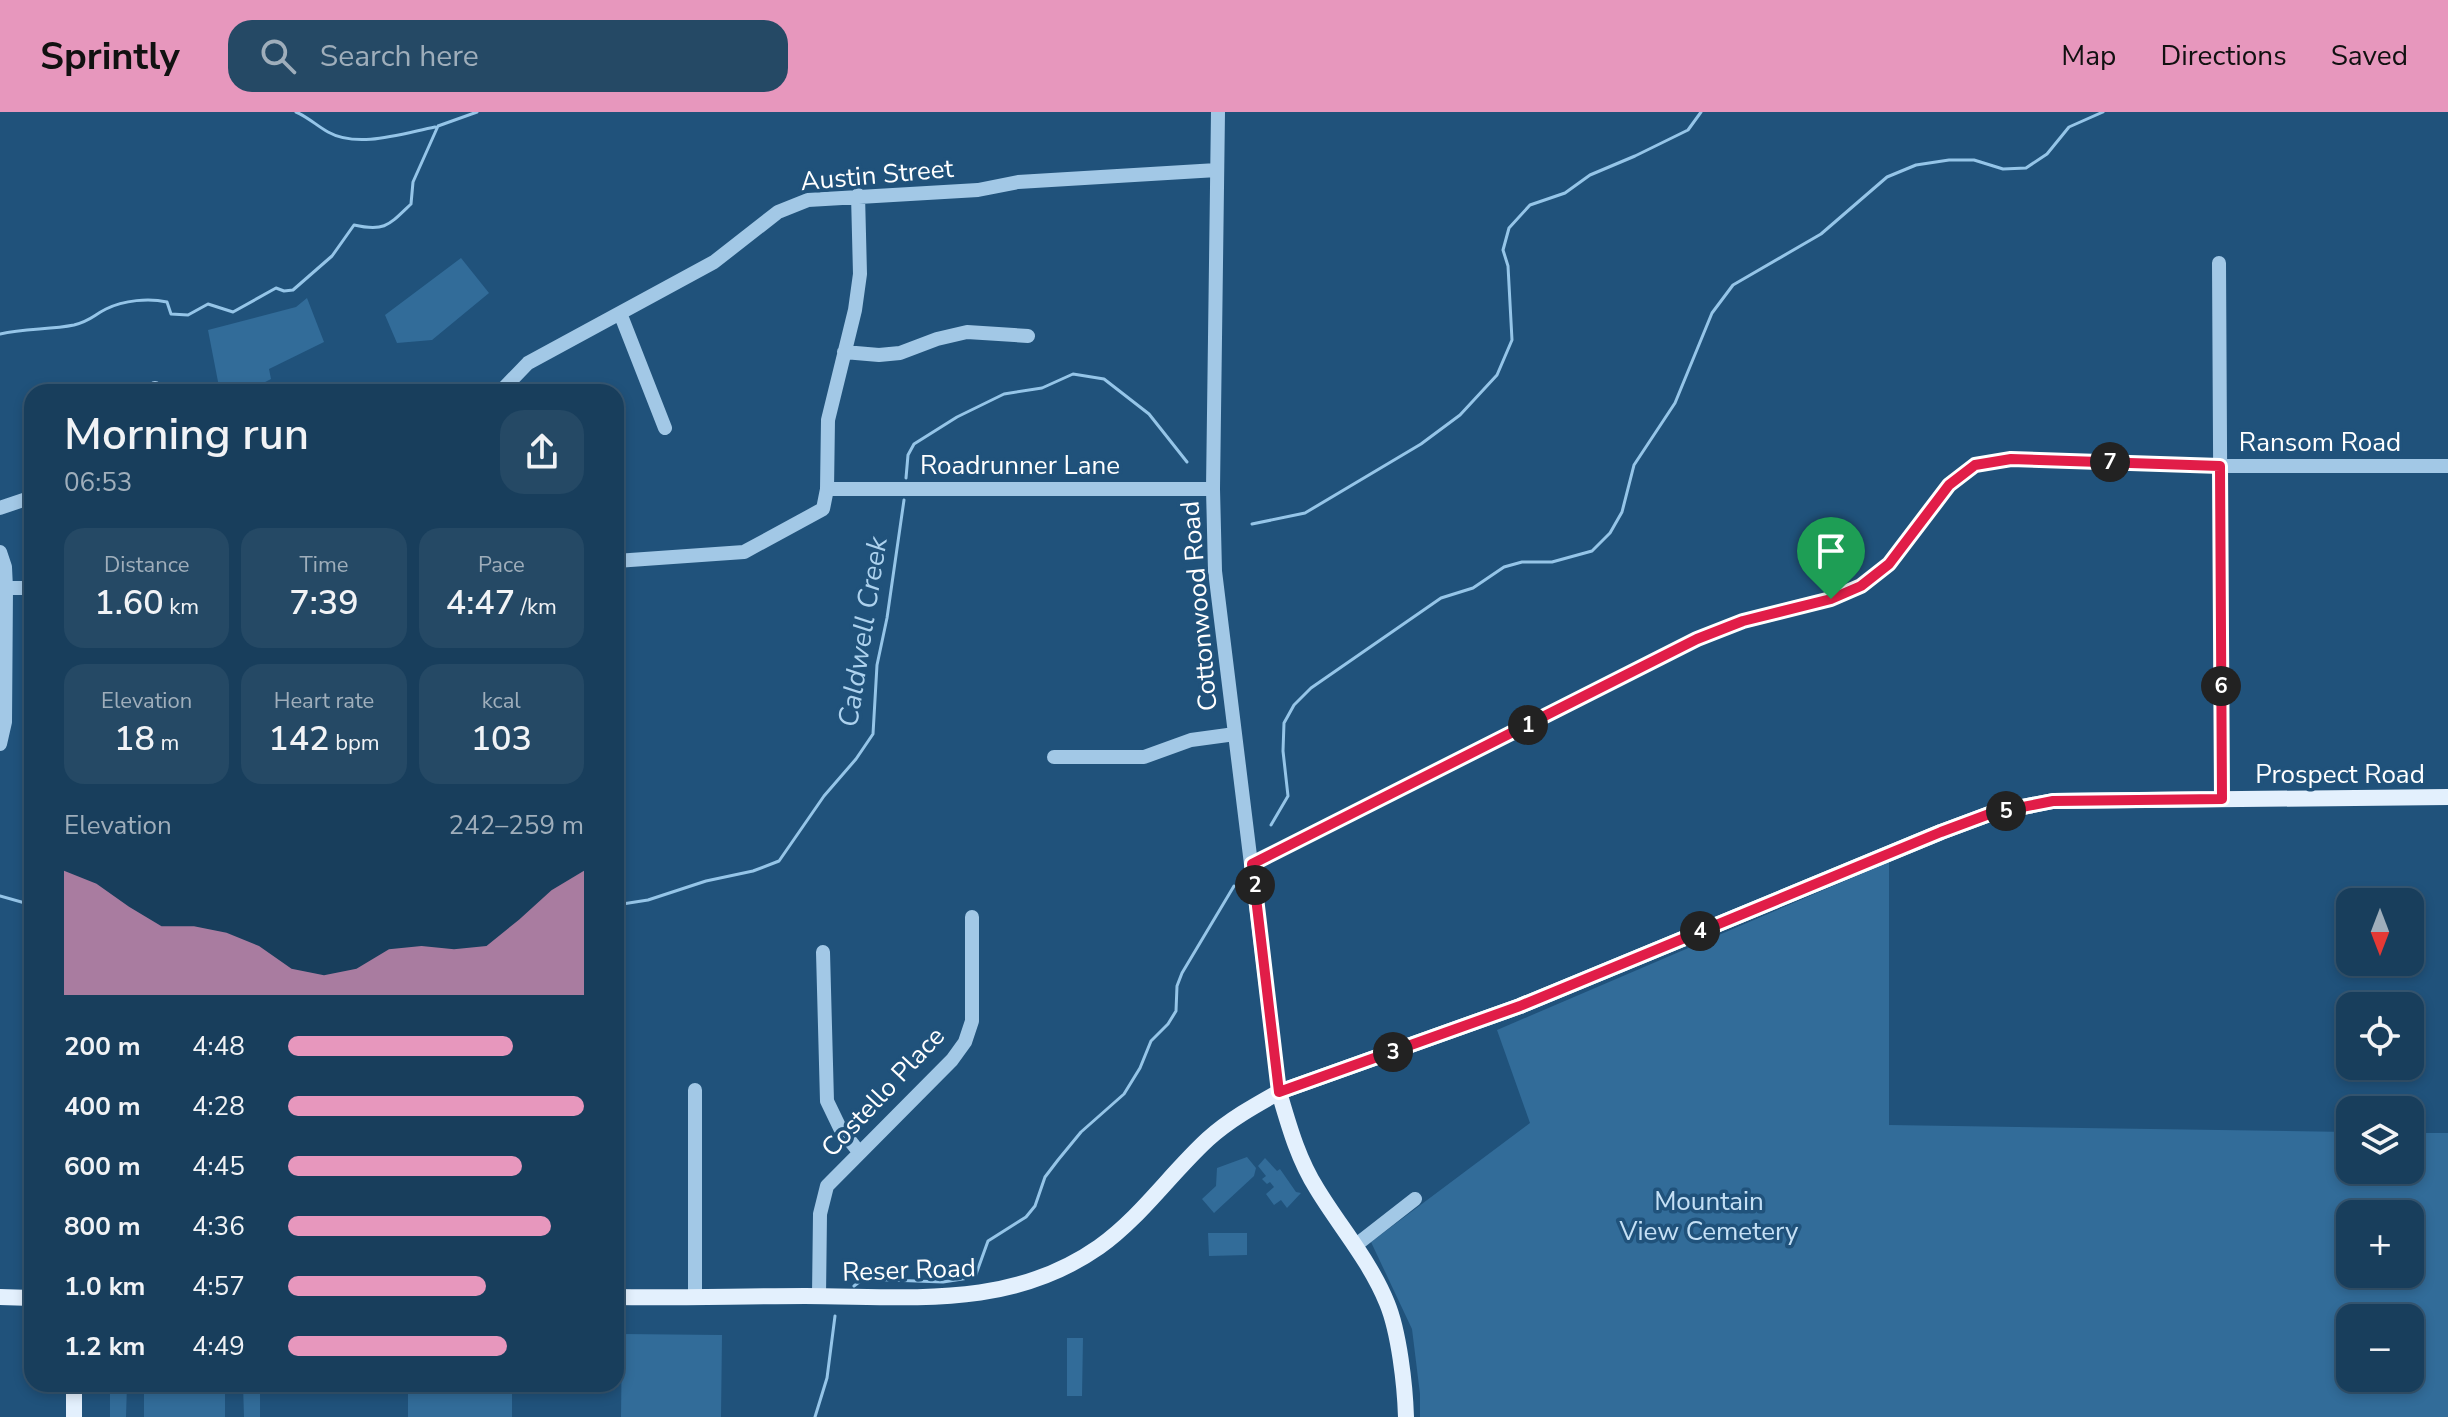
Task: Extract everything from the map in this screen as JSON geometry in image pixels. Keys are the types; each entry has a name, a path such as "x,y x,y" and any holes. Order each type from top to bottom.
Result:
{"main road":[{"name":"Prospect Road","path":"1279,1092 1520,1006 1992,813 2053,801 2448,797"},
{"path":"1279,1092 1299,1155 1316,1188 1356,1245 1387,1303 1405,1384 1406,1417"},
{"name":"Reser Road","path":"624,1297 961,1296 1034,1282 1077,1262 1102,1245 1130,1221 1208,1139 1279,1092"},
{"path":"0,1297 24,1298"},
{"path":"74,1392 74,1417"}],"street":[{"name":"Cottonwood Road","path":"1218,112 1213,489 1215,571 1279,1092"},
{"name":"Austin Street","path":"508,384 528,363 714,262 778,212 808,200 978,190 1018,182 1217,170"},
{"path":"624,560 744,552 823,509 827,489 828,420 860,274 858,195"},
{"path":"2219,263 2222,799"},
{"path":"620,313 665,428"},
{"path":"844,352 900,353 967,332 1028,336"},
{"name":"Ransom Road","path":"1252,864 1697,639 1743,621 1831,599 1861,586 1889,564 1949,485 1975,465 2011,459 2220,466 2448,466"},
{"name":"Roadrunner Lane","path":"827,489 1213,489"},
{"path":"0,508 24,500"},
{"path":"0,552 5,567 5,722 0,744"},
{"path":"3,588 24,588"},
{"path":"1054,757 1144,757 1191,740 1235,734"},
{"name":"Costello Place","path":"819,1296 820,1214 827,1186 952,1060 965,1042 972,1021 972,917"},
{"path":"823,952 827,1101 840,1128 859,1152"},
{"path":"695,1090 695,1296"},
{"path":"1356,1245 1415,1199"}],"green space":[{"path":"461,258 489,293 432,340 397,343 385,315"},
{"path":"307,298 324,342 269,369 271,379 261,384 218,384 208,330 296,307"},
{"name":"Mountain View Cemetery","path":"1889,862 1889,1125 2336,1132 2336,1184 2424,1184 2424,1133 2448,1133 2448,1417 1420,1417 1412,1329 1371,1242 1530,1123 1497,1030"},
{"path":"1247,1157 1256,1168 1254,1176 1214,1213 1202,1199 1216,1186 1217,1168"},
{"path":"1265,1158 1277,1171 1280,1169 1296,1192 1301,1193 1287,1208 1281,1200 1274,1205 1266,1194 1274,1187 1262,1179 1266,1176 1258,1166"},
{"path":"1208,1233 1247,1233 1247,1255 1209,1256"},
{"path":"624,1334 722,1335 721,1417 621,1417"},
{"path":"1067,1338 1083,1338 1082,1396 1067,1396"},
{"path":"110,1392 127,1392 126,1417 110,1417"},
{"path":"144,1392 225,1392 225,1417 144,1417"},
{"path":"243,1392 260,1392 260,1417 244,1417"},
{"path":"408,1392 512,1392 512,1417 408,1417"}],"waterway":[{"path":"296,112 328,132 353,139 381,138 435,127"},
{"path":"0,334 74,325 113,306 136,301 167,302 171,314 188,315 208,304 233,312 276,288 293,290 332,256 354,225 373,228 386,225 411,204 413,182 438,126 477,112"},
{"name":"Caldwell Creek","path":"1252,524 1305,513 1421,444 1460,415 1497,375 1512,340 1508,266 1503,250 1509,228 1530,205 1565,193 1590,175 1688,130 1701,112"},
{"path":"1271,825 1288,796 1283,751 1284,723 1294,705 1311,688 1441,598 1473,588 1504,567 1522,562 1552,562 1592,551 1610,533 1622,512 1634,465 1675,403 1712,313 1733,285 1821,234 1887,177 1916,165 1949,160 1974,160 2003,169 2026,168 2047,154 2069,127 2103,112"},
{"name":"Caldwell Creek","path":"906,478 908,455 914,444 957,417 1004,394 1042,388 1073,374 1104,379 1149,414 1187,462"},
{"name":"Caldwell Creek","path":"624,904 648,900 779,861 824,796 856,759 873,734 877,665 904,500"},
{"path":"854,1286 863,1279 943,1282 975,1277 988,1241 1026,1217 1035,1206 1045,1177 1058,1160 1081,1132 1124,1094 1140,1068 1151,1041 1176,1011 1177,986 1182,973 1234,886"},
{"name":"Caldwell Creek","path":"0,896 24,903"},
{"path":"815,1417 827,1378 835,1316"}],"route":[{"path":"2011,459 2220,466 2222,799 2053,801 1992,813 1520,1006 1279,1092 1252,864 1697,639 1743,621 1831,599 1861,586 1889,564 1949,485 1975,465 2011,459"}]}
